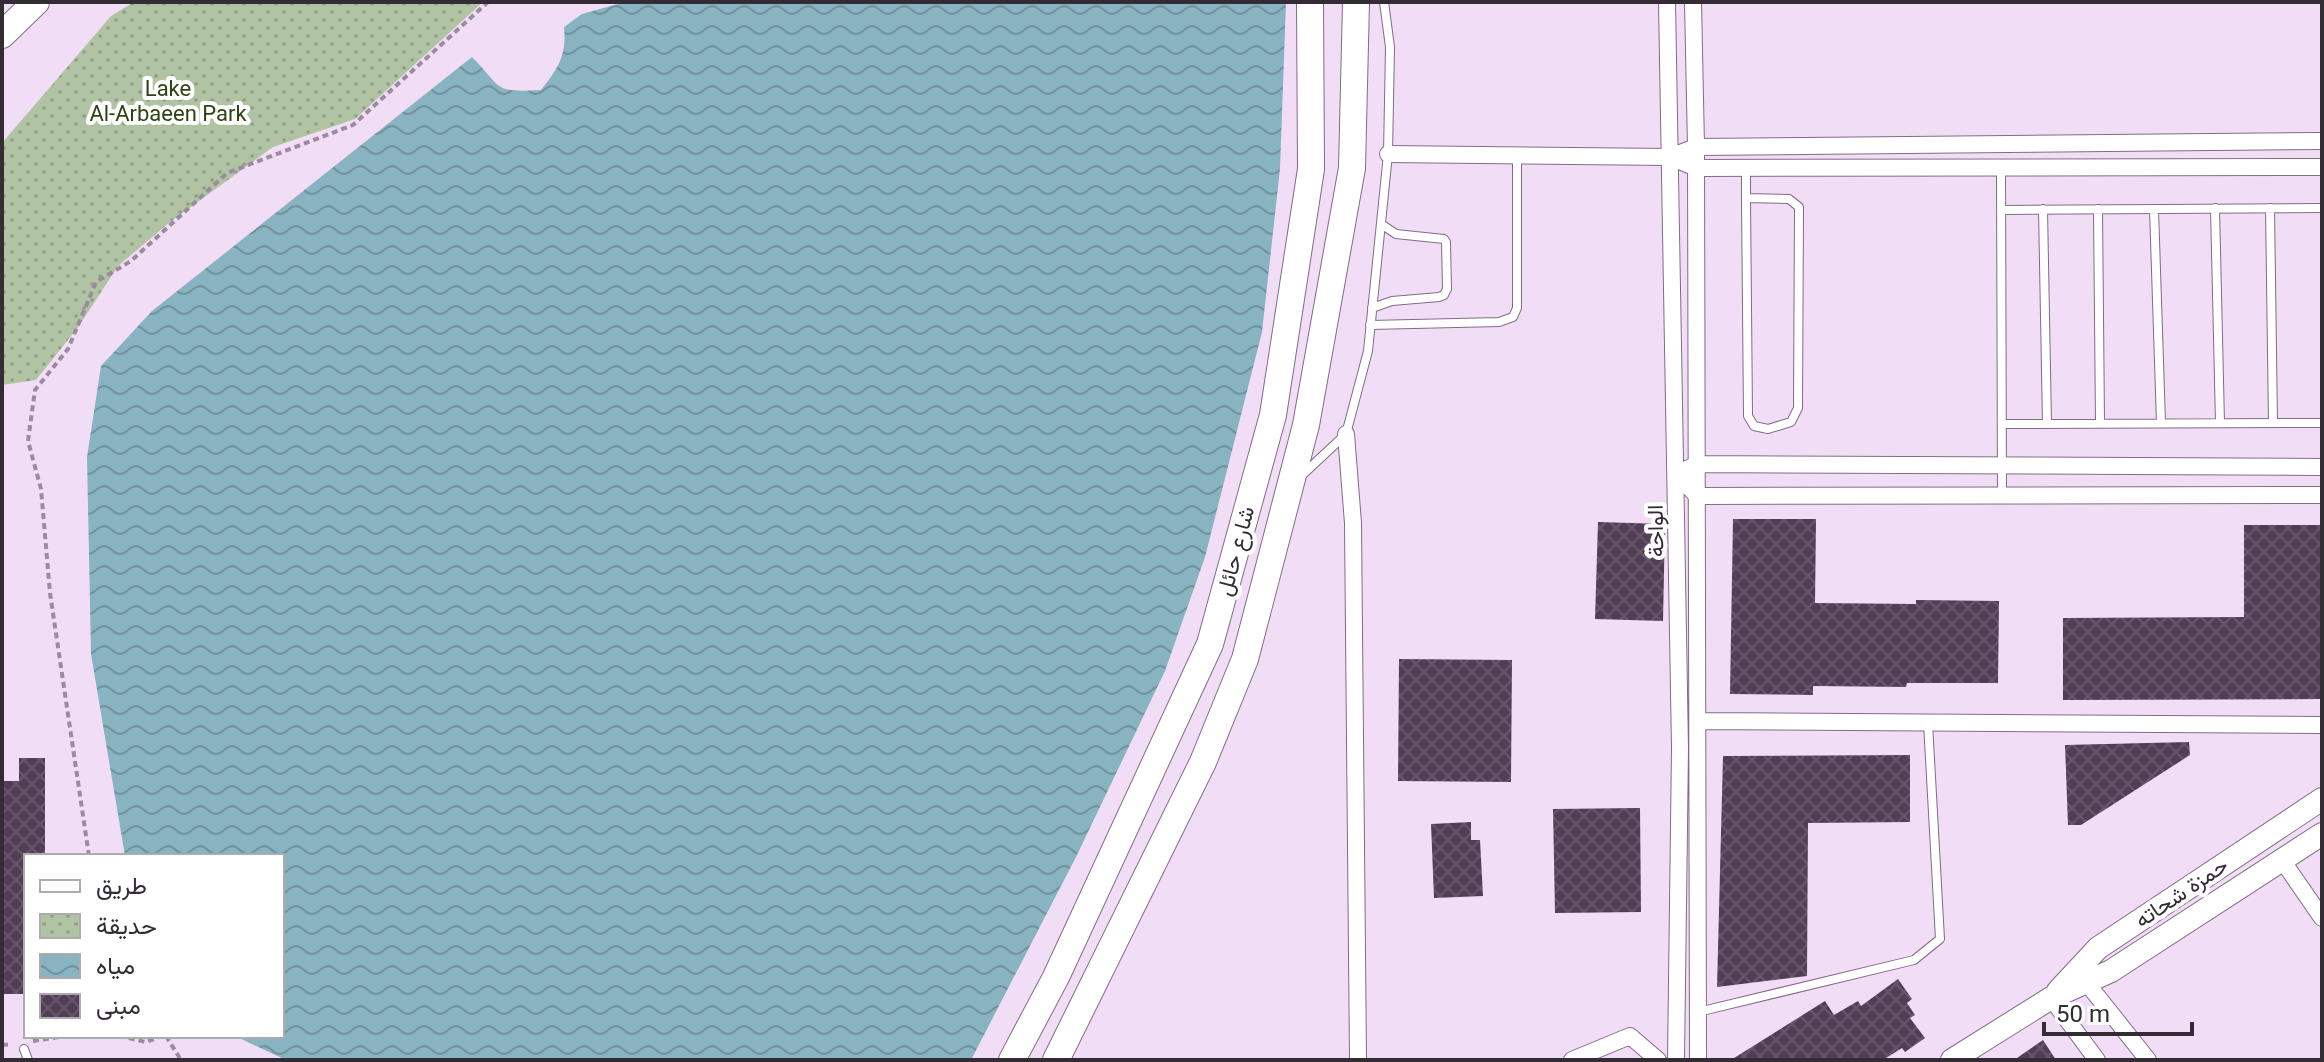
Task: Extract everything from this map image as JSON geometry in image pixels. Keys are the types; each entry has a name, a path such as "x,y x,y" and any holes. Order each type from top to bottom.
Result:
{"main road":[{"name":"شارع حائل","path":"1012,1060 1056,977 1210,644 1273,415 1311,169 1310,2"},
{"name":"شارع حائل","path":"1056,1060 1203,762 1245,659 1306,425 1352,168 1356,2"},
{"path":"2,35 30,4"},
{"name":"حمزة شحاته","path":"2051,998 2098,948 2322,799"},
{"name":"حمزة شحاته","path":"1952,1060 2051,998 2111,971 2322,834"}],"street":[{"name":"الواحة","path":"1667,2 1680,748 1676,1060"},
{"name":"الواحة","path":"1693,2 1698,1060"},
{"path":"1388,154 1670,157 1696,147 2322,141"},
{"path":"1670,157 1696,168 2322,167"},
{"path":"1346,434 1353,523 1358,1060"},
{"path":"2322,467 1697,464 1677,474 1697,496 2322,495"},
{"path":"1698,721 2322,725"},
{"path":"2282,860 2321,916"},
{"path":"2086,982 2148,1060"},
{"path":"2051,998 2097,1060"},
{"path":"1572,1060 1630,1036 1658,1060"}],"lane":[{"path":"1290,487 1346,434 1368,351 1388,154 1390,47 1384,2"},
{"path":"1370,325 1499,322 1513,317 1517,308 1517,155"},
{"path":"2001,167 2002,496"},
{"path":"1746,168 1746,198 1748,416 1754,426 1768,429 1791,422 1798,408 1799,207 1789,199 1746,198"},
{"path":"2215,208 2220,423"},
{"path":"2270,208 2273,423"},
{"path":"2001,210 2322,208"},
{"path":"2043,209 2047,424"},
{"path":"2098,209 2100,423"},
{"path":"2154,209 2161,423"},
{"path":"1372,308 1392,301 1439,297 1447,289 1444,239 1396,234 1381,224"},
{"path":"2003,424 2322,423"},
{"path":"1698,1012 1914,960 1940,939 1928,723"},
{"path":"24,1049 28,1060"}],"path":[{"path":"89,854 50,593 41,489 28,441 35,390 68,349 96,282 131,261 227,173 353,125 488,2"},
{"path":"128,1038 146,1042 158,1038"},
{"path":"165,1038 181,1060"}],"green space":[{"name":"Lake Al-Arbaeen Park","path":"134,2 483,2 355,119 273,147 170,222 118,266 79,326 36,380 2,385 2,143 111,16"}],"water":[{"path":"625,2 1286,2 1280,169 1262,332 1205,557 1165,671 1077,855 971,1060 286,1060 239,1038 284,1038 284,854 125,854 91,654 87,457 101,366 152,311 472,57 495,82 506,89 541,90 560,61 564,27 582,14"}],"building":[{"path":"1733,519 1816,519 1815,603 1999,601 1998,683 1907,683 1906,687 1813,686 1813,695 1730,694"},
{"path":"1598,522 1665,524 1663,621 1595,619"},
{"path":"2244,525 2322,525 2322,699 2063,700 2063,618 2244,617"},
{"path":"1399,659 1512,660 1511,782 1398,781"},
{"path":"2189,742 2190,755 2081,825 2068,825 2065,745"},
{"path":"1910,755 1910,822 1808,823 1807,976 1717,987 1723,756"},
{"path":"19,758 45,758 45,854 24,854 24,994 2,994 2,781 19,781"},
{"path":"1640,808 1641,912 1555,913 1553,809"},
{"path":"1471,822 1471,840 1480,840 1483,896 1434,898 1431,824"},
{"path":"1898,979 1912,999 1907,1003 1915,1015 1910,1018 1925,1038 1905,1052 1902,1048 1883,1060 1731,1060 1825,1001 1834,1015 1858,1001 1861,1006"},
{"path":"2043,1040 2056,1060 2014,1060"}]}
